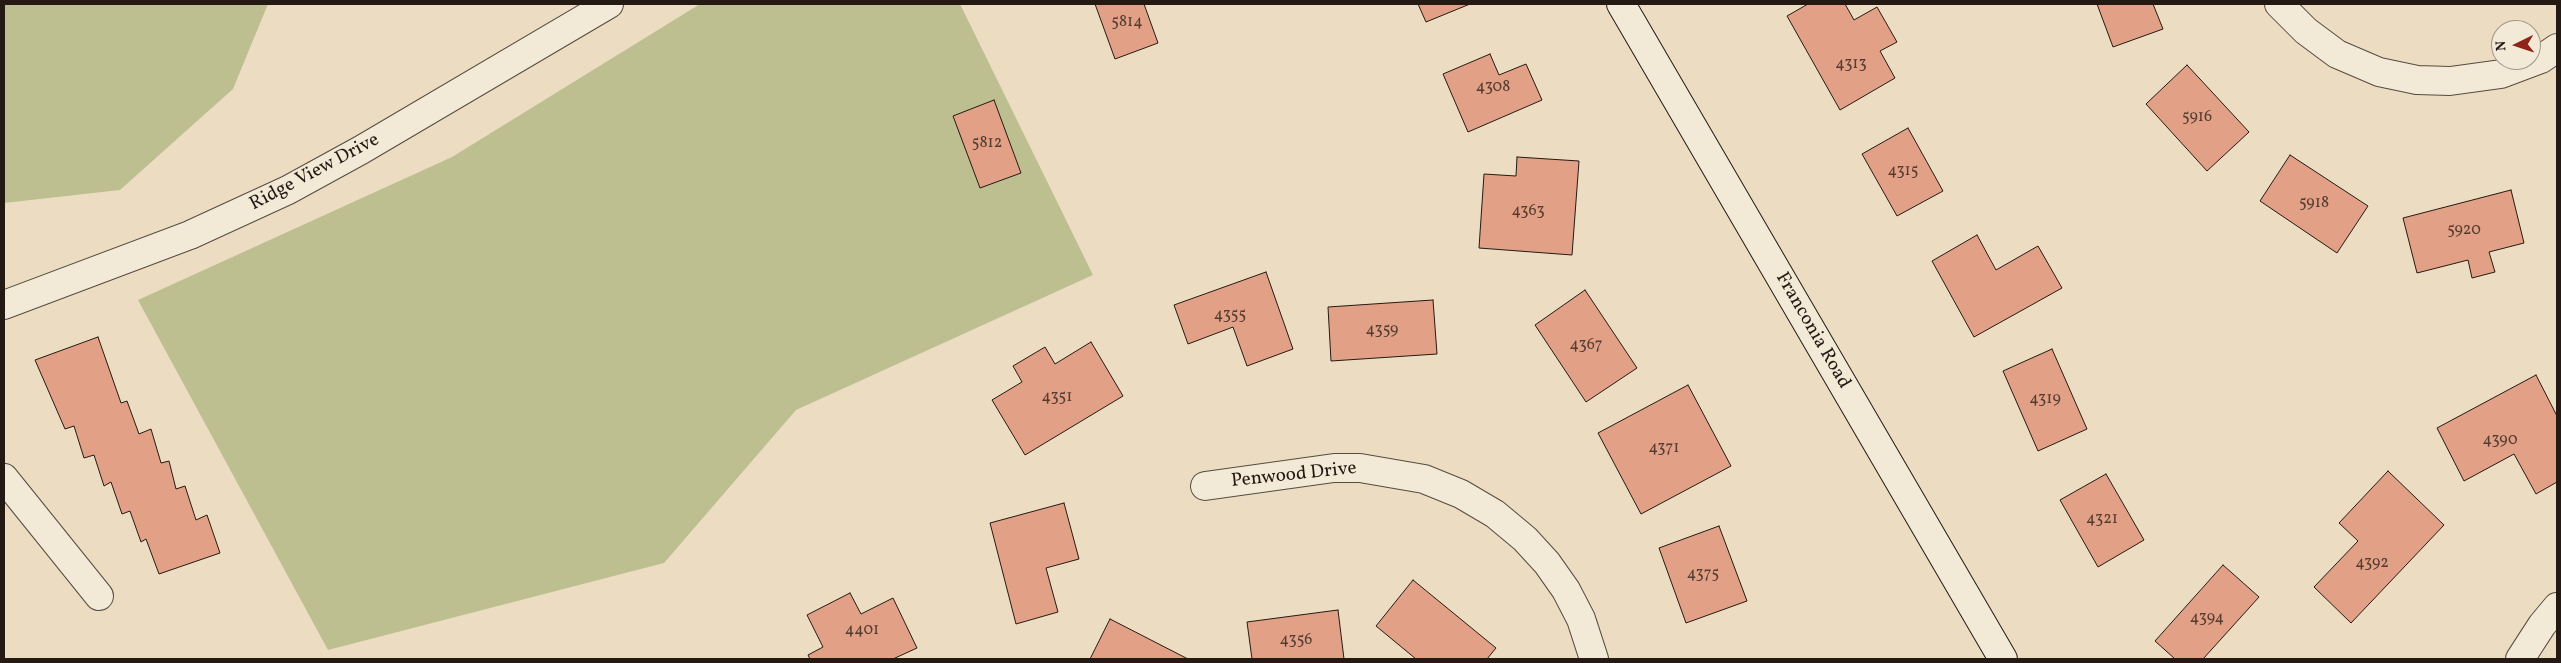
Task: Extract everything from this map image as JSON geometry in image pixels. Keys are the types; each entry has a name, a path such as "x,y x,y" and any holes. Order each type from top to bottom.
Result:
{"street":[{"name":"Ridge View Drive","path":"4,305 190,235 288,190 361,150 609,4"},
{"name":"Franconia Road","path":"1621,4 2003,659"},
{"path":"2279,4 2306,31 2337,54 2379,72 2417,80 2450,81 2501,74 2541,58 2557,48"},
{"name":"Penwood Drive","path":"1205,486 1334,468 1360,468 1424,479 1461,494 1495,514 1525,539 1547,564 1566,590 1581,619 1594,659"},
{"path":"4,478 99,596"},
{"path":"2520,659 2542,625 2557,607"}],"green space":[{"path":"4,4 268,4 233,89 120,190 4,203"},
{"path":"700,4 960,4 1093,275 796,410 664,563 328,650 138,300 452,157"}],"building":[{"path":"1095,4 1144,4 1158,43 1115,59"},
{"path":"1418,4 1470,4 1426,22"},
{"path":"1808,4 1845,4 1854,20 1877,7 1897,42 1880,51 1895,78 1840,110 1787,16"},
{"path":"2097,4 2153,4 2163,29 2113,47"},
{"path":"1490,54 1499,75 1526,64 1542,100 1468,132 1443,74"},
{"path":"2187,65 2249,132 2207,171 2146,104"},
{"path":"994,100 1021,173 980,188 953,116"},
{"path":"1908,128 1943,191 1897,216 1862,154"},
{"path":"2290,155 2368,206 2337,253 2260,201"},
{"path":"1517,157 1579,161 1572,255 1479,248 1484,174 1516,176"},
{"path":"2511,190 2524,243 2489,252 2495,272 2472,278 2468,260 2417,273 2403,218"},
{"path":"1977,235 1996,270 2038,246 2062,288 1974,337 1932,261"},
{"path":"1266,272 1293,349 1247,366 1233,327 1188,344 1174,305"},
{"path":"1585,290 1637,368 1586,402 1535,325"},
{"path":"1433,300 1437,354 1331,361 1328,307"},
{"path":"98,337 121,403 127,401 139,434 151,429 161,463 169,461 176,489 185,486 196,520 207,515 220,553 159,574 146,539 141,542 130,511 122,514 111,482 104,486 94,455 84,458 74,426 65,429 35,360"},
{"path":"1091,342 1123,396 1025,455 992,400 1022,382 1013,366 1045,347 1055,364"},
{"path":"2052,349 2087,429 2038,451 2003,371"},
{"path":"2536,375 2557,416 2557,482 2536,494 2514,454 2464,481 2437,428"},
{"path":"1688,385 1731,466 1641,514 1598,433"},
{"path":"2388,471 2444,525 2351,623 2314,587 2358,541 2339,523"},
{"path":"2106,474 2144,540 2098,567 2060,500"},
{"path":"1064,503 1079,559 1046,568 1058,612 1016,624 990,523"},
{"path":"1719,526 1747,601 1686,623 1659,548"},
{"path":"2223,565 2259,597 2203,659 2175,659 2155,641"},
{"path":"1413,580 1496,648 1487,659 1416,659 1376,626"},
{"path":"850,593 861,614 893,598 917,648 893,659 810,659 808,655 823,647 807,615"},
{"path":"1338,610 1344,659 1252,659 1247,622"},
{"path":"1110,619 1188,659 1090,659"}]}
